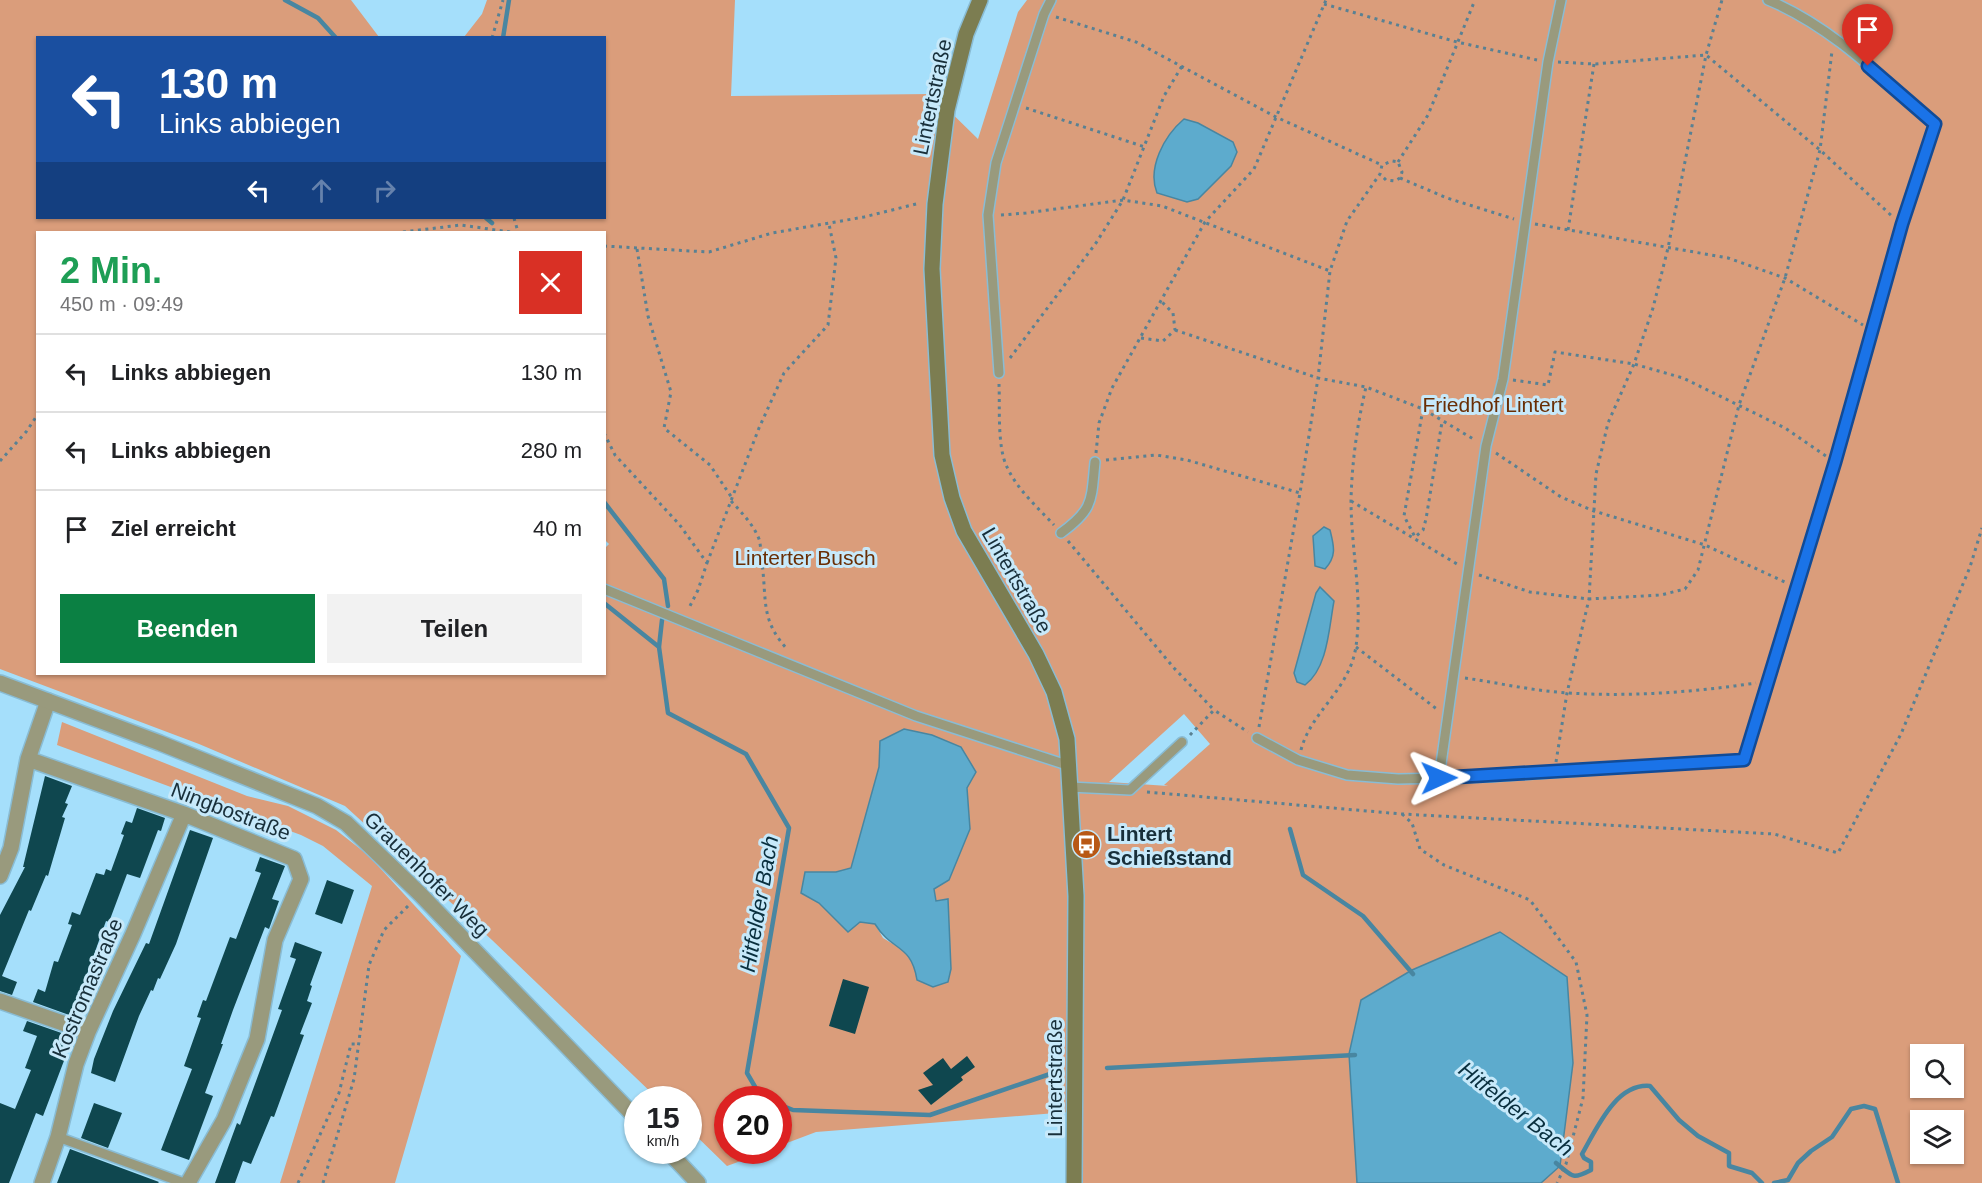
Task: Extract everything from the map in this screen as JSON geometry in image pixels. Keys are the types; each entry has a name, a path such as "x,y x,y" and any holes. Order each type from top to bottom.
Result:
{"main road":[{"name":"Lintertstraße","path":"980,0 966,34 947,110 935,204 932,269 942,454 952,498 964,531 1036,654 1054,692 1067,739 1076,896 1074,1183"}],"street":[{"name":"Grauenhofer Weg","path":"0,683 317,806 346,823 420,894 624,1105"},
{"path":"0,876 11,848 28,759 48,701"},
{"name":"Ningbostraße","path":"28,759 184,814 294,858 301,879 275,940 257,1039 224,1120 188,1183"},
{"name":"Kostromastraße","path":"42,1183 58,1137 76,1064 88,1032 134,934 184,814"},
{"path":"0,1001 88,1032"},
{"path":"680,1164 698,1183"}],"lane":[{"path":"999,373 988,215 996,163 1044,14 1052,0"},
{"path":"1439,778 1486,446 1503,379 1548,62 1561,0"},
{"path":"1257,738 1299,760 1347,775 1398,780 1744,760 1835,462 1902,224 1935,124 1834,37 1791,10 1768,0"},
{"path":"1061,533 1081,518 1091,501 1095,462"},
{"path":"606,590 916,716 1070,766"},
{"path":"1070,787 1130,790 1182,742"},
{"path":"58,1137 184,1183"}],"path":[{"path":"493,36 503,0"},
{"path":"1300,492 1187,460 1156,455 1095,462 1100,423 1113,388 1205,222 1254,169 1326,0"},
{"path":"1398,162 1428,115 1475,0"},
{"path":"1555,772 1567,693 1589,599 1596,474 1608,423 1634,364 1653,308 1668,248 1707,56 1722,0"},
{"path":"1324,4 1457,42 1548,62 1594,64 1657,57 1707,56 1820,150 1902,224"},
{"path":"1044,14 1136,42 1276,117 1382,165 1392,161 1398,162"},
{"path":"1351,501 1469,571 1530,592 1589,599 1661,596 1685,588 1698,570 1739,405 1785,278 1820,150 1834,37"},
{"path":"1568,230 1594,64"},
{"path":"1182,66 1164,96 1123,200 1096,243 999,373 1002,449 1006,466 1017,485 1061,533 1174,668 1214,710 1257,738 1318,378 1330,271 1347,221 1380,174 1382,165"},
{"path":"1016,105 1145,147"},
{"path":"1380,174 1386,180 1395,182 1400,178 1402,172 1398,162"},
{"path":"1400,178 1447,198 1525,223 1728,258 1785,278 1872,330"},
{"path":"988,215 1026,213 1123,200 1162,206 1330,271"},
{"path":"606,246 708,252 772,233 864,217 913,203 935,204"},
{"path":"685,623 688,606 698,590 759,428 784,373 828,325 836,258 829,224"},
{"path":"411,231 461,225 503,231"},
{"path":"637,249 648,316 671,392 664,428 710,465 759,540 765,584 765,612 776,638 792,654 787,664"},
{"path":"1141,338 1163,341 1175,330 1173,313 1161,301"},
{"path":"1503,379 1548,385 1555,352 1634,364 1683,378 1739,405 1785,428 1835,462"},
{"path":"1299,760 1305,734 1333,699 1351,667 1356,647 1359,609 1351,501 1355,433 1366,387"},
{"path":"1415,537 1404,516 1423,409"},
{"path":"0,462 36,417"},
{"path":"1415,537 1423,530 1426,519 1442,422"},
{"path":"606,437 615,455 679,524 707,563"},
{"path":"1130,790 1402,814 1774,834 1838,854 1901,734 1970,567 1982,528"},
{"path":"1356,647 1447,718"},
{"path":"1454,676 1567,693 1623,695 1706,690 1767,682"},
{"path":"1182,742 1214,710"},
{"path":"1402,814 1412,823 1420,849 1444,865 1530,900 1576,962 1587,1016 1583,1098 1566,1164 1557,1183"},
{"path":"323,1183 354,1078 369,966 384,930 420,894"},
{"path":"298,1183 339,1093 351,1044 358,1044"}],"green space":[{"path":"0,0 351,0 378,36 36,36 36,219 606,219 606,36 465,36 482,14 487,0 735,0 731,96 932,94 978,139 1018,12 1027,0 1982,0 1982,1183 1541,1183 1560,1166 1349,1054 1357,1183 1066,1183 1068,1112 816,1132 792,1141 792,1086 714,1086 714,1153 702,1142 702,1086 644,1086 492,940 345,806 199,744 0,669","holes":["1184,714 1210,744 1164,785 1168,786 1109,782","881,741 975,772 967,788 970,829 934,889 936,901 948,900 951,969 915,966 908,953 883,938 875,924 860,922 848,932 819,903 801,893 805,872 836,872 851,868 879,767"]},
{"path":"62,722 247,796 288,806 336,830 368,855 461,956 395,1183 280,1183 372,886 323,846 301,835 57,745"}],"water":[{"path":"1184,119 1198,123 1233,142 1237,152 1231,166 1198,199 1187,202 1157,193 1154,183 1159,153 1170,134"},
{"path":"1324,527 1330,530 1333,541 1331,560 1325,569 1315,566 1313,536"},
{"path":"1320,587 1334,601 1329,635 1319,668 1305,685 1297,682 1294,673 1316,593"},
{"path":"904,729 932,735 961,747 976,772 967,788 970,829 949,880 934,889 936,901 948,899 951,969 948,982 933,987 917,980 906,953 881,933 875,924 860,922 848,932 819,903 801,893 805,872 836,872 851,868 879,767 880,741"},
{"path":"1500,932 1567,977 1573,1063 1560,1166 1541,1183 1357,1183 1349,1054 1361,1000 1412,970"}],"building":[{"path":"45,776 72,786 65,803 68,804 62,817 65,818 48,876 46,875 31,911 29,910 2,976 17,982 12,995 0,991 0,915 25,867 23,867"},
{"path":"137,808 165,818 161,831 158,830 140,878 127,874 109,922 106,921 72,1016 33,1002 38,989 45,992 54,961 58,962 72,925 68,924 72,912 80,915 96,873 104,875 106,869 111,871 124,835 121,834 126,821 132,823"},
{"path":"190,830 213,838 176,944 139,1016 115,1082 91,1073 94,1059 113,1011 146,943 149,944"},
{"path":"260,857 285,866 272,899 279,901 269,929 265,927 221,1044 223,1044 205,1093 213,1096 189,1160 161,1150 192,1069 184,1066 201,1018 197,1017 203,1000 206,1001 230,937 236,939 261,873 255,871"},
{"path":"327,880 354,890 342,924 315,914"},
{"path":"295,942 322,952 310,985 312,986 307,1001 312,1003 300,1034 304,1035 274,1117 271,1116 251,1164 243,1161 235,1183 215,1183 237,1123 240,1125 282,1010 278,1009 296,959 290,957"},
{"path":"843,979 869,987 855,1034 829,1026"},
{"path":"27,1021 73,1037 43,1116 36,1113 9,1183 0,1183 0,1103 15,1109 31,1070 25,1068 37,1036 23,1031"},
{"path":"967,1056 975,1067 961,1077 963,1080 931,1105 918,1090 933,1085 923,1073 943,1058 951,1069"},
{"path":"94,1103 122,1113 108,1148 81,1138"},
{"path":"70,1149 159,1182 57,1183"}],"waterway":[{"path":"285,0 318,18 334,36"},
{"name":"Hitfelder Bach","path":"503,36 509,0"},
{"name":"Hitfelder Bach","path":"487,219 492,223"},
{"name":"Hitfelder Bach","path":"606,505 664,579 668,606"},
{"path":"606,605 659,647"},
{"name":"Hitfelder Bach","path":"662,620 659,647 668,713 746,754 789,828 747,1073 755,1086"},
{"path":"1290,829 1303,875 1363,916 1413,974"},
{"name":"Hitfelder Bach","path":"1107,1068 1355,1055"},
{"name":"Hitfelder Bach","path":"792,1110 930,1115 1050,1074"},
{"name":"Hitfelder Bach","path":"1556,1163 1573,1176 1591,1170 1591,1162 1582,1154 1601,1120 1617,1099 1627,1092 1638,1087 1650,1086 1679,1120 1698,1136 1729,1153 1729,1166 1752,1173 1762,1183"},
{"name":"Hitfelder Bach","path":"1774,1183 1788,1180 1798,1163 1832,1137 1851,1109 1864,1106 1875,1109 1898,1183"}],"place":[{"name":"Lintert Schießstand","path":"1086,845"}],"route":[{"path":"1439,778 1490,777 1744,760 1835,462 1902,224 1935,124 1868,66"}],"park label":[{"name":"Friedhof Lintert","path":"1493,404"},
{"name":"Linterter Busch","path":"805,557"}]}
